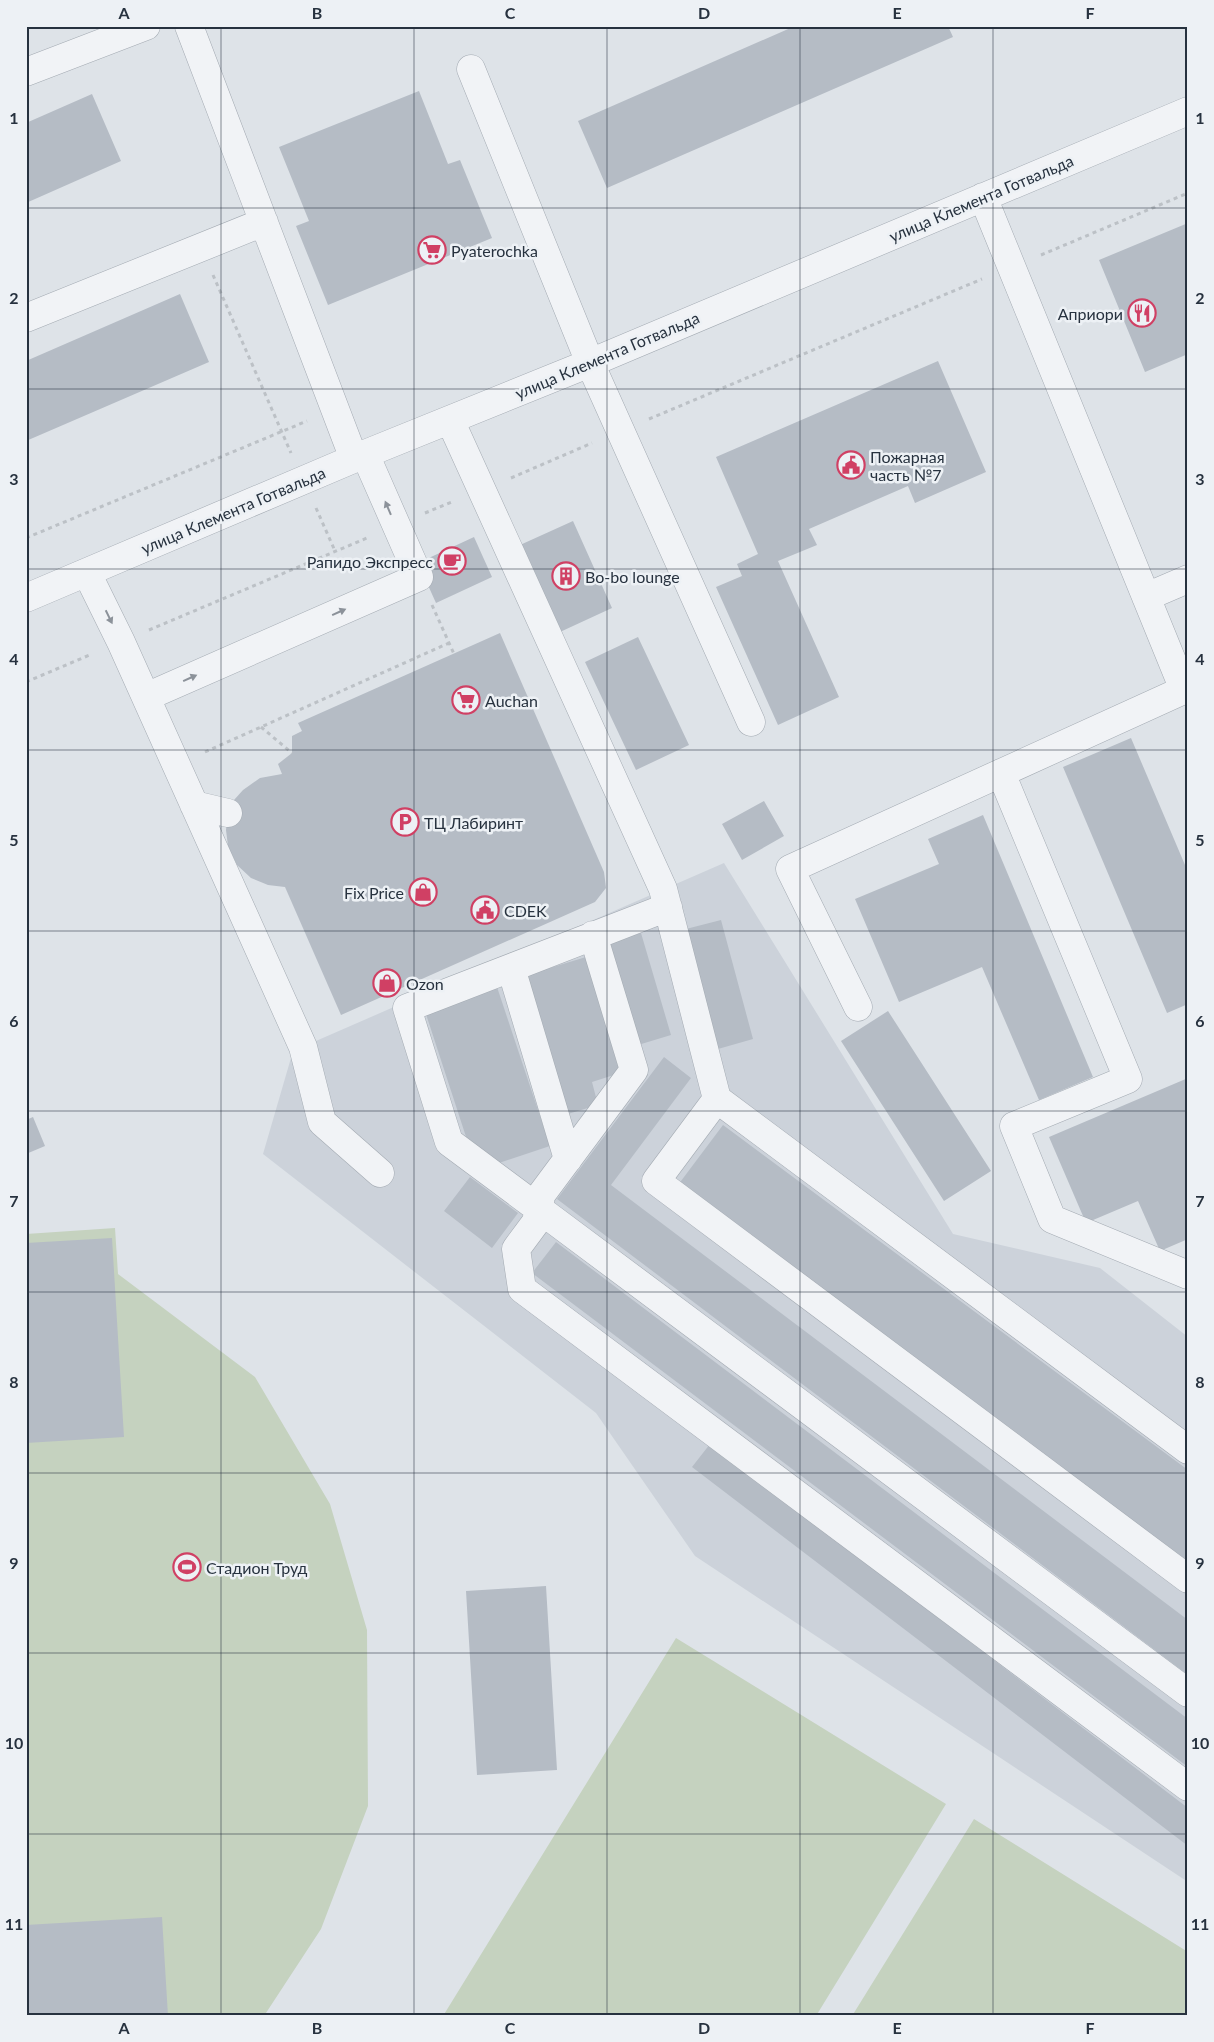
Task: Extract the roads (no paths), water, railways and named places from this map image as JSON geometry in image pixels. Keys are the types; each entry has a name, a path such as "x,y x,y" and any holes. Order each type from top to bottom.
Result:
{"street":[{"path":"26,72 146,26"},
{"path":"146,697 419,577 336,410 189,26"},
{"path":"471,69 590,363 751,722"},
{"name":"улица Клемента Готвальда","path":"26,598 1188,111"},
{"path":"858,1007 790,869 1186,689 1146,597 984,197"},
{"path":"26,318 264,222"},
{"path":"450,420 663,889 717,1099 1188,1450"},
{"path":"87,573 146,697 303,1047 322,1122 380,1173"},
{"path":"1146,597 1188,580"},
{"path":"1001,773 1128,1079 1014,1126 1052,1219 1188,1275"},
{"path":"194,805 228,814"},
{"path":"668,907 406,1008 449,1142 1188,1694"},
{"path":"593,935 634,1070 541,1196 536,1222 516,1249 522,1289 1188,1787"},
{"path":"511,968 568,1159"},
{"path":"717,1099 656,1181 1188,1579"}],"place":[{"name":"Pyaterochka","path":"432,250"},
{"name":"Априори","path":"1142,313"},
{"name":"Пожарная часть №7","path":"851,465"},
{"name":"Рапидо Экспресс","path":"452,561"},
{"name":"Bo-bo lounge","path":"566,576"},
{"name":"Auchan","path":"466,700"},
{"name":"ТЦ Лабиринт","path":"405,822"},
{"name":"Fix Price","path":"423,892"},
{"name":"CDEK","path":"485,910"},
{"name":"Ozon","path":"387,983"},
{"name":"Стадион Труд","path":"187,1567"}]}
